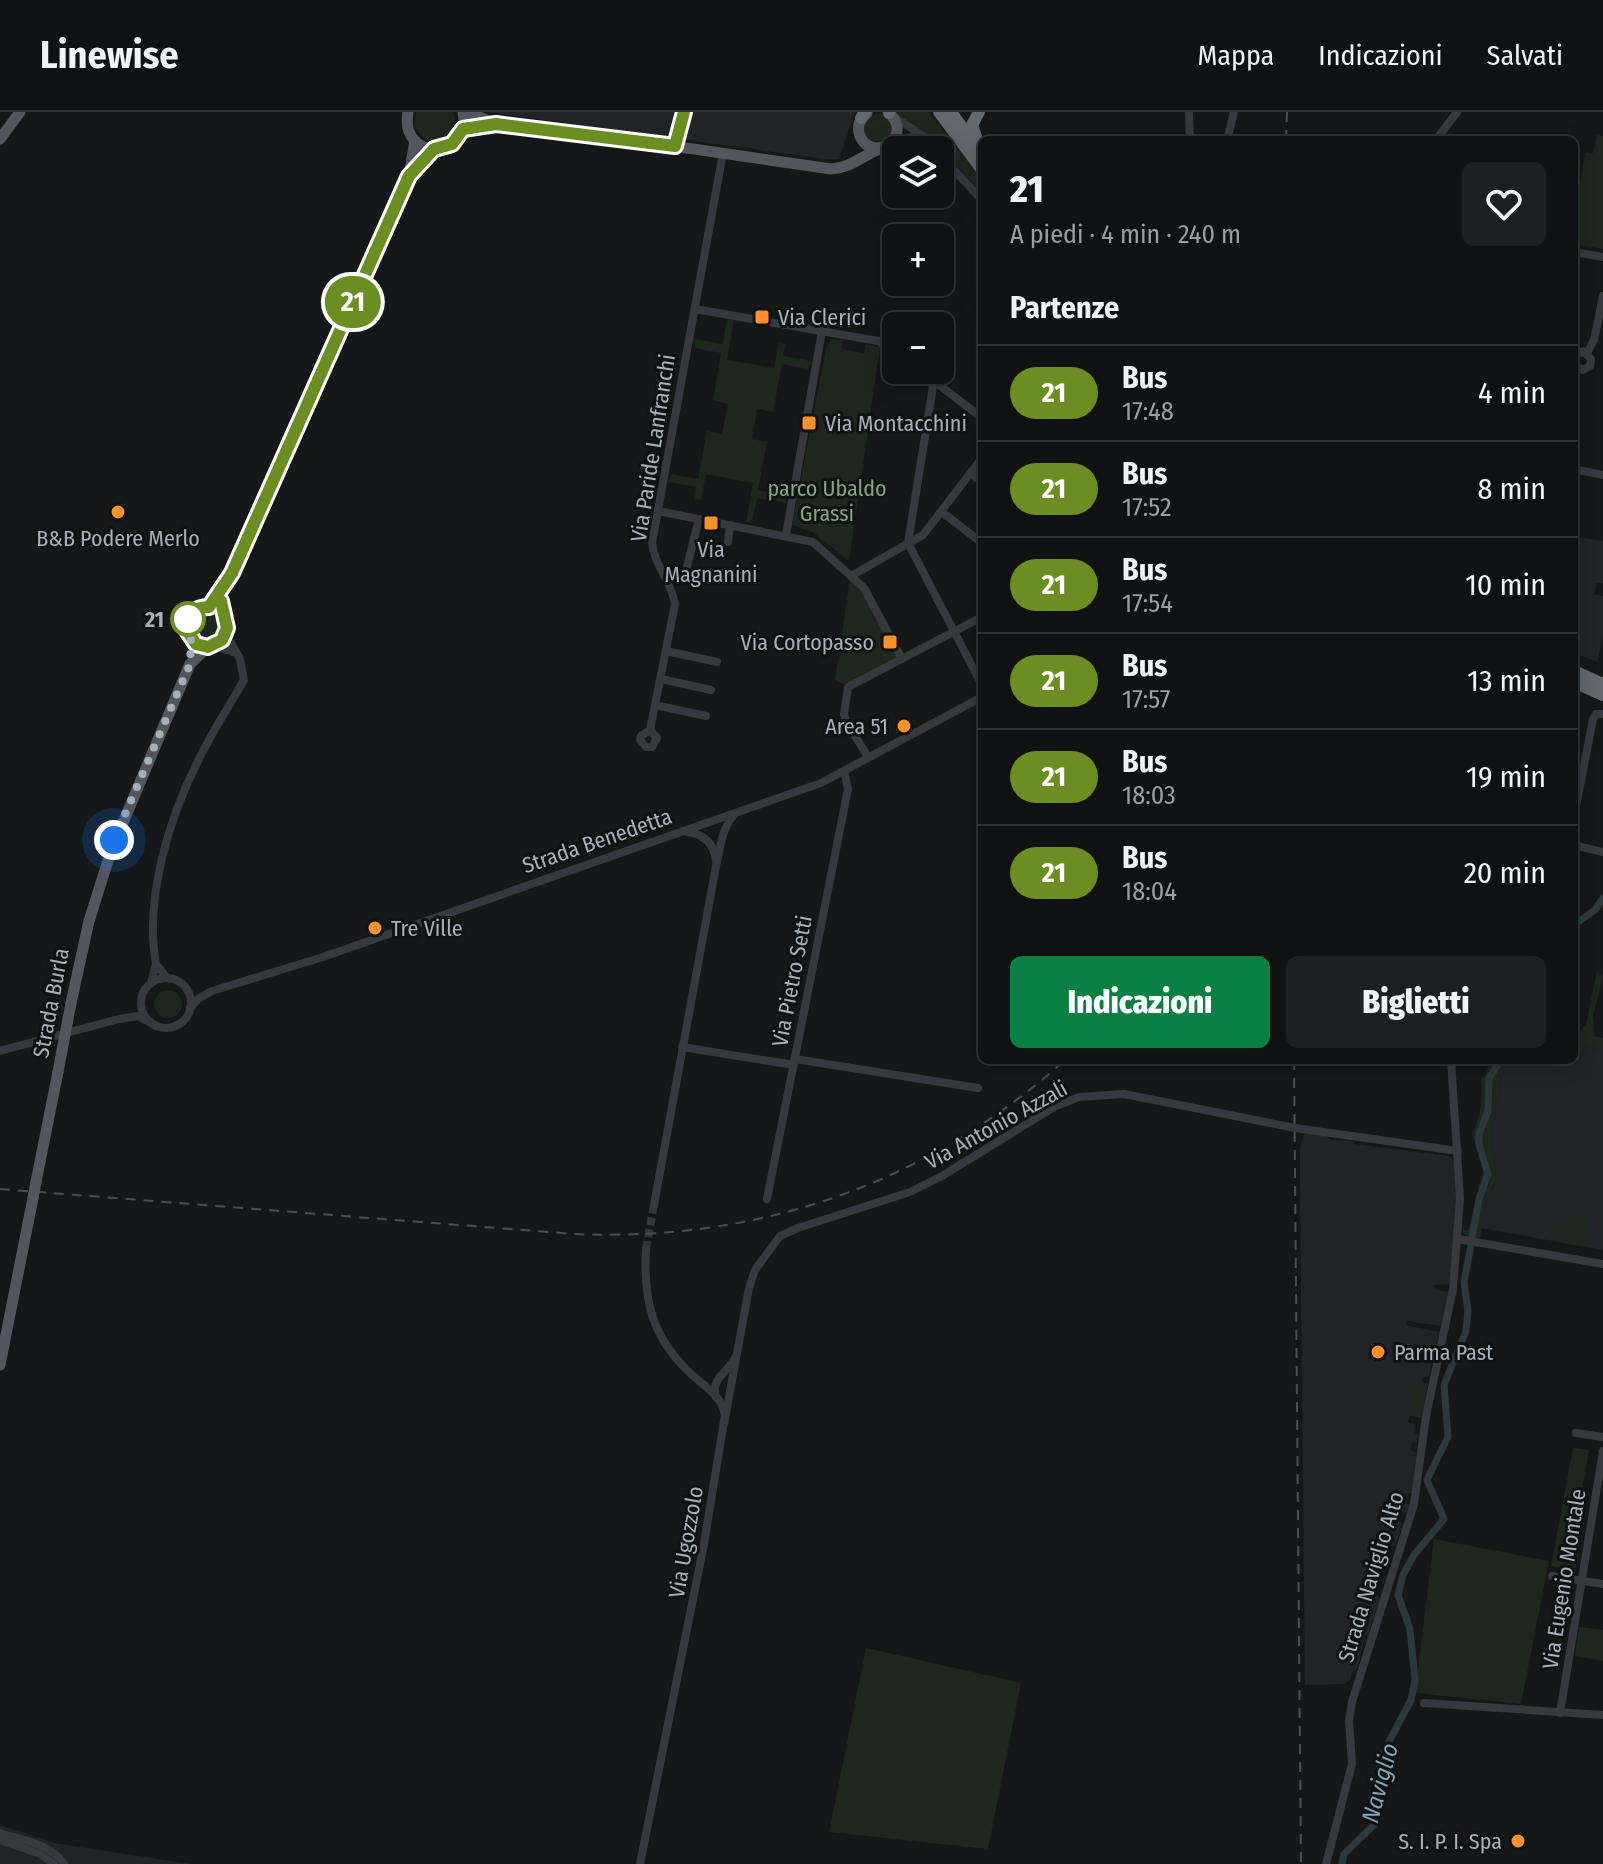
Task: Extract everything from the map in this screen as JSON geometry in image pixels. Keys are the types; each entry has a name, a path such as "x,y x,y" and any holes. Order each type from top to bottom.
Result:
{"highway":[{"path":"932,112 956,145 978,158"},
{"path":"939,112 978,157"},
{"path":"951,112 978,155"},
{"path":"978,149 972,128 973,119 979,112"},
{"path":"1578,673 1603,684"},
{"path":"1578,684 1603,695"}],"main road":[{"path":"0,139 17,117 29,112"},
{"path":"397,112 408,118 415,141 434,149"},
{"path":"496,124 463,129 465,112 496,124 831,169 846,167 882,147"},
{"path":"889,113 897,123 894,136"},
{"path":"863,118 862,139 869,146 882,146"},
{"path":"816,166 843,164 853,159 859,147 863,118"},
{"name":"Strada Burla","path":"409,176 434,149 452,144 463,129"},
{"name":"Strada Burla","path":"0,1365 89,921 114,840 190,664 191,640 186,629 189,617 197,609 209,607 223,588 409,176 415,141"},
{"name":"Strada Burla","path":"190,664 226,634 227,622 221,601 223,588"},
{"path":"209,607 224,616"},
{"path":"191,640 211,646"}],"street":[{"path":"675,146 684,112"},
{"path":"1189,112 1190,136"},
{"path":"1228,136 1234,112"},
{"path":"1439,136 1457,112"},
{"path":"889,113 923,136"},
{"name":"Via Paride Lanfranchi","path":"650,730 675,604 672,587 654,556 652,543 723,153"},
{"path":"954,170 978,196"},
{"path":"1578,253 1603,257"},
{"path":"1587,353 1594,340 1603,296"},
{"path":"695,309 882,343"},
{"path":"786,535 822,331"},
{"path":"1578,352 1587,353 1591,359 1590,366"},
{"path":"1578,369 1590,366 1603,370"},
{"path":"933,384 908,543 978,677"},
{"path":"939,384 978,415"},
{"path":"851,576 923,535 978,463"},
{"path":"1578,470 1603,475"},
{"path":"970,473 978,479"},
{"path":"658,511 813,542 864,588 902,659"},
{"path":"942,512 978,540"},
{"path":"686,571 699,519"},
{"path":"728,542 730,525"},
{"path":"868,757 844,714 848,687 978,619"},
{"name":"Strada Benedetta","path":"119,1019 133,1011 151,983 156,964 154,921 159,876 167,840 198,761 244,680 242,665 226,634"},
{"path":"211,646 234,652"},
{"path":"666,651 717,662"},
{"path":"661,679 711,690"},
{"name":"Strada Benedetta","path":"0,1051 138,1016 161,1027 176,1025 183,1021 198,999 212,991 323,957 821,783 978,699"},
{"path":"655,705 706,716"},
{"path":"1578,796 1593,719 1596,714 1603,714"},
{"name":"Via Pietro Setti","path":"767,1199 848,789 844,771"},
{"path":"654,1205 716,866 729,820 737,811"},
{"path":"706,838 709,821 719,827 723,837"},
{"path":"682,831 706,838 713,849 716,866"},
{"path":"1578,846 1603,852"},
{"path":"151,983 167,978 156,964"},
{"name":"Strada Benedetta","path":"167,978 195,990 212,991"},
{"path":"184,986 190,1008"},
{"path":"141,998 142,1012 151,1023"},
{"path":"682,1047 978,1088"},
{"name":"Strada Naviglio Alto","path":"1326,1864 1352,1764 1349,1721 1353,1696 1414,1501 1427,1409 1467,1241 1460,1198 1451,1064"},
{"name":"Via Antonio Azzali","path":"724,1424 755,1270 780,1236 910,1192 942,1176 1054,1107 1079,1097 1124,1094 1295,1128 1458,1151"},
{"path":"1467,1241 1603,1264"},
{"path":"646,1249 645,1283 653,1322 691,1374 713,1392"},
{"path":"713,1392 717,1380 731,1366 737,1354"},
{"path":"691,1374 708,1378 723,1374"},
{"path":"713,1392 726,1386 734,1375"},
{"name":"Via Ugozzolo","path":"640,1864 704,1544 724,1424 724,1411 713,1392"},
{"path":"1576,1433 1603,1437"},
{"name":"Via Eugenio Montale","path":"1560,1713 1603,1451"},
{"path":"1552,1576 1603,1584"},
{"path":"1424,1703 1603,1715"},
{"path":"0,1833 44,1847 54,1852 64,1864"},
{"path":"0,1840 40,1854 54,1864"}],"shaded area":[{"path":"486,112 855,112 839,159 824,159"},
{"path":"1578,537 1603,541 1603,583 1597,583 1594,594 1603,596 1603,637 1597,662 1578,655"},
{"path":"1578,1046 1603,1050 1603,1250 1481,1228 1487,1198 1495,1184 1497,1167 1490,1136 1506,1066 1578,1064"},
{"path":"1304,1133 1331,1140 1353,1141 1354,1144 1449,1156 1454,1161 1457,1205 1450,1284 1435,1285 1434,1289 1448,1292 1441,1326 1407,1321 1406,1325 1439,1332 1435,1348 1428,1347 1427,1352 1433,1356 1429,1376 1423,1377 1422,1382 1428,1384 1421,1418 1410,1415 1408,1422 1415,1425 1414,1432 1418,1435 1411,1450 1416,1452 1416,1460 1411,1493 1408,1493 1406,1504 1410,1505 1406,1512 1397,1513 1395,1520 1403,1523 1395,1546 1387,1546 1385,1552 1384,1559 1387,1560 1375,1594 1380,1598 1368,1635 1365,1636 1358,1668 1344,1684 1305,1685 1300,1200 1300,1148"},
{"path":"0,1825 54,1843 191,1864 0,1864"}],"green space":[{"path":"416,112 453,112 455,120 452,131 443,140 426,140 414,126"},
{"path":"894,112 929,112 948,136 928,136"},
{"path":"872,115 884,115 891,122 891,134 882,136 882,141 872,141 865,134 865,122"},
{"path":"1597,135 1603,136 1603,249 1578,245 1578,196 1585,152 1593,153"},
{"path":"954,144 978,175 978,189 954,163"},
{"path":"727,319 734,320 727,360 774,368 779,343 785,344 783,356 812,361 808,369 782,364 773,412 757,409 752,439 767,442 758,490 785,495 786,503 757,498 752,523 746,522 753,483 706,474 701,500 695,499 696,487 668,482 672,474 698,479 707,431 722,434 728,404 713,400 721,353 695,348 694,339 723,344"},
{"name":"parco Ubaldo Grassi","path":"833,339 843,340 842,349 864,353 866,344 880,347 849,561 813,532 792,525 827,344"},
{"path":"850,580 862,589 898,658 846,685 835,680"},
{"path":"206,614 215,618 219,627 215,636 206,640 197,636 193,627 197,618"},
{"path":"1597,971 1603,976 1593,1016 1595,1036 1603,1038 1603,1050 1578,1046 1578,1031 1586,1024"},
{"path":"168,990 178,994 182,1004 178,1014 168,1018 158,1014 154,1004 158,994"},
{"path":"1490,1064 1495,1064 1488,1074 1485,1112 1476,1135 1485,1176 1476,1201 1472,1232 1468,1237 1463,1229 1466,1231 1469,1228 1483,1170 1472,1134 1481,1107 1481,1078"},
{"path":"1501,1064 1509,1064 1502,1076 1490,1136 1497,1178 1486,1201 1480,1239 1475,1238 1483,1194 1491,1173 1480,1136 1490,1112 1491,1080"},
{"path":"1569,1213 1589,1218 1585,1247 1552,1241 1555,1223 1566,1225"},
{"path":"1415,1381 1428,1384 1421,1418 1407,1414"},
{"path":"1573,1448 1589,1450 1579,1506 1587,1508 1575,1571 1551,1566"},
{"path":"1434,1539 1549,1561 1521,1704 1415,1693"},
{"path":"1579,1627 1603,1630 1603,1661 1575,1656"},
{"path":"866,1648 1021,1683 988,1849 829,1832"}],"waterway":[{"name":"Naviglio","path":"1578,922 1595,910 1603,898"},
{"name":"Naviglio","path":"1472,1238 1479,1199 1488,1174 1479,1134 1488,1111 1489,1078 1498,1064"},
{"name":"Naviglio","path":"1342,1864 1344,1854 1374,1825 1384,1751 1411,1700 1415,1680 1410,1629 1398,1595 1403,1575 1414,1555 1444,1519 1427,1480 1448,1437 1444,1385 1466,1331 1468,1311 1464,1282 1471,1245"}],"tunnel":[{"path":"646,1249 654,1205"}],"railway":[{"path":"1286,136 1287,112"},
{"path":"0,1189 574,1234 643,1234 709,1228 774,1215 837,1196 898,1172 956,1141 1012,1103 1060,1064"},
{"path":"1294,1064 1301,1864"}],"bus line":[{"name":"21","path":"221,601 227,622 226,634 214,646 196,644 186,629 189,617 197,609 209,607 232,573 409,176 434,149 452,144 463,129 496,124 675,146 684,112"}],"place":[{"name":"Via Clerici","path":"762,317"},
{"name":"Via Montacchini","path":"809,423"},
{"name":"B&B Podere Merlo","path":"118,512"},
{"name":"Via Magnanini","path":"711,523"},
{"name":"21","path":"188,619"},
{"name":"Via Cortopasso","path":"890,642"},
{"name":"Area 51","path":"904,726"},
{"name":"Tre Ville","path":"375,928"},
{"name":"Parma Past","path":"1378,1352"},
{"name":"S. I. P. I. Spa","path":"1518,1841"}],"route":[{"path":"114,840 190,664 191,640 186,629 188,619"}]}
